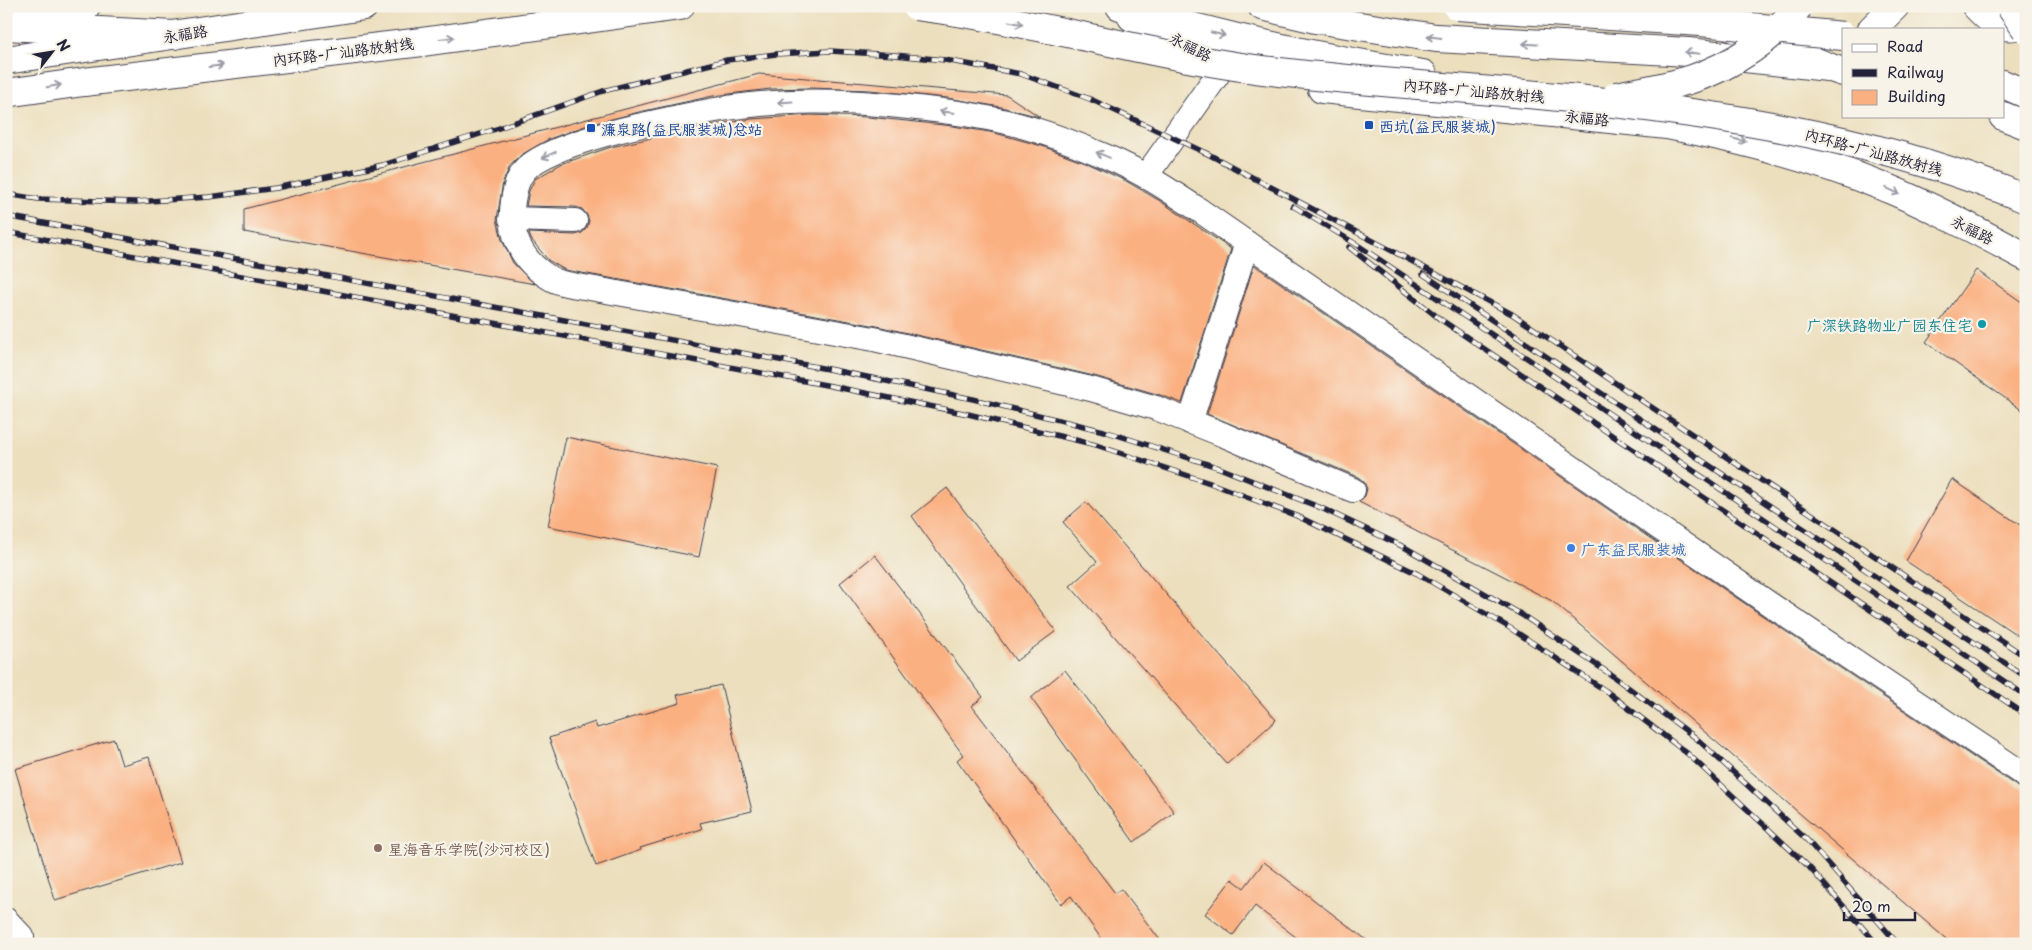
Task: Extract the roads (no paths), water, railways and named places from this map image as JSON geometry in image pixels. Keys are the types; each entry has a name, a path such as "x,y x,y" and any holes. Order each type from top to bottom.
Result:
{"main road":[{"path":"6,18 86,6"},
{"name":"永福路","path":"6,60 364,6"},
{"name":"内环路-广汕路放射线","path":"6,93 94,80 422,42 680,6"},
{"name":"内环路-广汕路放射线","path":"916,6 980,15 1144,50 1277,72 1595,101 1752,122 1833,138 1919,160 2026,199"},
{"name":"永福路","path":"1111,6 1225,64 1285,84 1372,95 1667,125 1755,144 1801,157 1882,186 2026,256"},
{"path":"1120,6 1180,25 1333,59 1516,88 1637,103 1793,128 1856,144 1954,178 2026,214"},
{"path":"1262,6 1315,19 1436,38 1688,52 1838,64"},
{"path":"1457,6 1701,22 1842,36"},
{"path":"1682,6 1838,64"},
{"path":"1595,101 1671,85 1709,73 1751,49 1776,31 1799,6"},
{"path":"1873,28 1895,6"},
{"path":"1976,6 1998,26 2011,28 2026,23"},
{"path":"2010,6 2026,29"},
{"path":"6,26 174,34"},
{"path":"2004,84 2026,94"},
{"path":"2004,116 2026,124"}],"street":[{"path":"1146,176 1225,64"},
{"path":"1353,490 1156,408 1091,389 874,339 584,287 552,279 532,265 519,246 512,230 511,219 517,180 528,166 548,155 625,129 692,114 750,105 806,101 857,102 983,117 1055,137 1109,157 1146,176 1247,243 1768,603 2026,776"},
{"path":"511,219 575,221"},
{"path":"1190,422 1247,243"},
{"path":"6,920 22,937 22,944"}],"railway":[{"path":"6,194 38,199 135,202 209,197 276,188 383,165 499,128 603,91 727,60 776,54 830,51 895,55 945,60 1021,74 1090,99 1208,154 1512,314 2026,657"},
{"path":"1293,206 1356,244 1521,354 2026,696"},
{"path":"6,216 833,370 973,399 1104,431 1217,467 1319,507 1406,548 1522,615 1610,674 1696,738 1807,840 1898,944"},
{"path":"6,232 826,385 968,414 1096,445 1210,483 1297,516 1418,574 1510,628 1606,691 1688,754 1809,867 1877,944"},
{"path":"1349,247 1440,319 2026,715"},
{"path":"1423,274 2026,677"}],"place":[{"name":"西坑(益民服装城)","path":"1369,125"},
{"name":"濂泉路(益民服装城)总站","path":"591,128"},
{"name":"广深铁路物业广园东住宅","path":"1982,324"},
{"name":"广东益民服装城","path":"1571,548"},
{"name":"星海音乐学院(沙河校区)","path":"378,848"}]}
